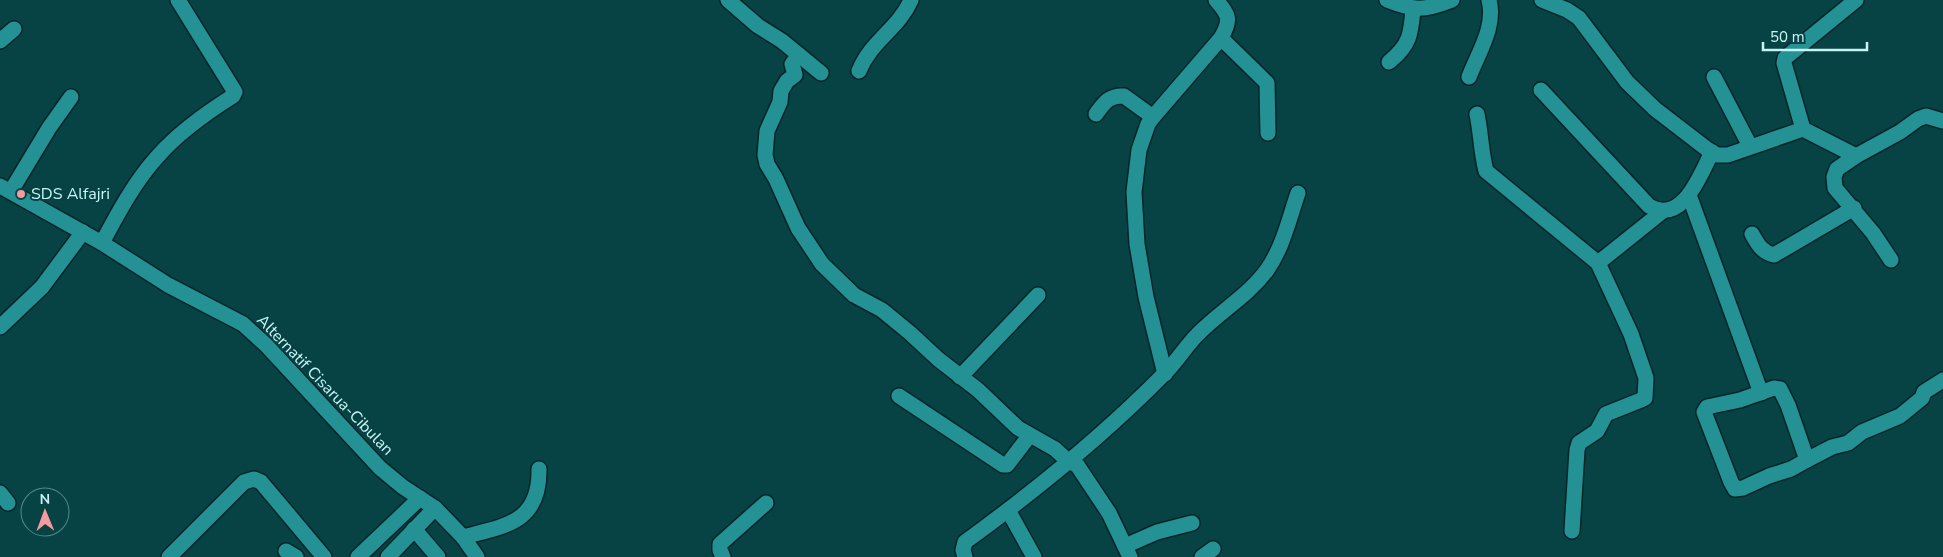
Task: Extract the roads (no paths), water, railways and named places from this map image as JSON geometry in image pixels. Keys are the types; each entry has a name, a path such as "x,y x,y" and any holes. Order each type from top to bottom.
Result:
{"street":[{"path":"102,243 115,217 158,155 200,118 232,96 234,92 178,0"},
{"path":"728,0 758,26 782,42 821,73"},
{"path":"859,71 868,52 900,19 911,0"},
{"path":"1165,374 1140,266 1134,215 1139,150 1151,121 1220,38 1228,24 1228,16 1216,0"},
{"path":"1387,0 1413,8 1426,8 1452,0"},
{"path":"1469,77 1489,29 1491,6 1489,0"},
{"path":"1542,0 1567,10 1579,18 1627,82 1677,127 1718,155 1728,154 1803,129 1856,156"},
{"path":"1803,129 1784,63 1785,58 1856,0"},
{"path":"1389,62 1406,45 1411,31 1413,8"},
{"path":"0,41 14,29"},
{"path":"1220,38 1267,83 1268,133"},
{"path":"799,55 792,64 795,76 783,86 780,102 767,131 765,155 767,164 776,179 798,228 822,264 854,295 882,310 960,377 978,390 1018,428 1055,449 1069,462 1077,465 1097,494 1127,552 1157,532 1192,523"},
{"path":"1714,77 1750,146"},
{"path":"1541,90 1649,206 1663,211 1671,211 1677,207 1688,195 1712,152"},
{"path":"1096,114 1110,98 1124,96 1151,121"},
{"path":"4,189 71,98"},
{"path":"1477,114 1482,133 1486,171 1598,263 1630,334 1646,378 1645,398 1606,414 1597,431 1579,443 1572,531"},
{"path":"1891,260 1873,232 1835,188 1833,182 1837,169 1856,156 1900,132 1918,119 1926,116 1943,120"},
{"name":"Alternatif Cisarua-Cibulan","path":"4,189 102,243 168,285 243,324 266,345 380,468 435,508 463,537 477,557"},
{"path":"965,557 963,550 965,542 1069,462 1165,374 1195,337 1252,287 1267,269 1282,242 1298,193"},
{"path":"1688,195 1761,393"},
{"path":"1752,234 1766,253 1774,255 1854,208"},
{"path":"1598,263 1663,211"},
{"path":"0,327 42,287 83,232"},
{"path":"960,377 1038,294"},
{"path":"1808,460 1788,405 1780,389 1774,388 1705,409 1704,412 1732,486 1739,490 1769,476 1791,469 1808,460 1832,447 1848,443 1862,432 1900,416 1922,398 1924,392 1943,380"},
{"path":"898,396 1003,465 1007,465 1012,460 1030,436"},
{"path":"463,537 506,526 522,516 533,502 540,481 540,469"},
{"path":"169,557 244,482 254,479 261,482 324,557"},
{"path":"358,557 420,498"},
{"path":"723,557 720,544 766,503"},
{"path":"388,557 435,508"},
{"path":"1008,510 1034,557"},
{"path":"414,530 438,557"}],"place":[{"name":"SDS Alfajri","path":"21,194"}]}
